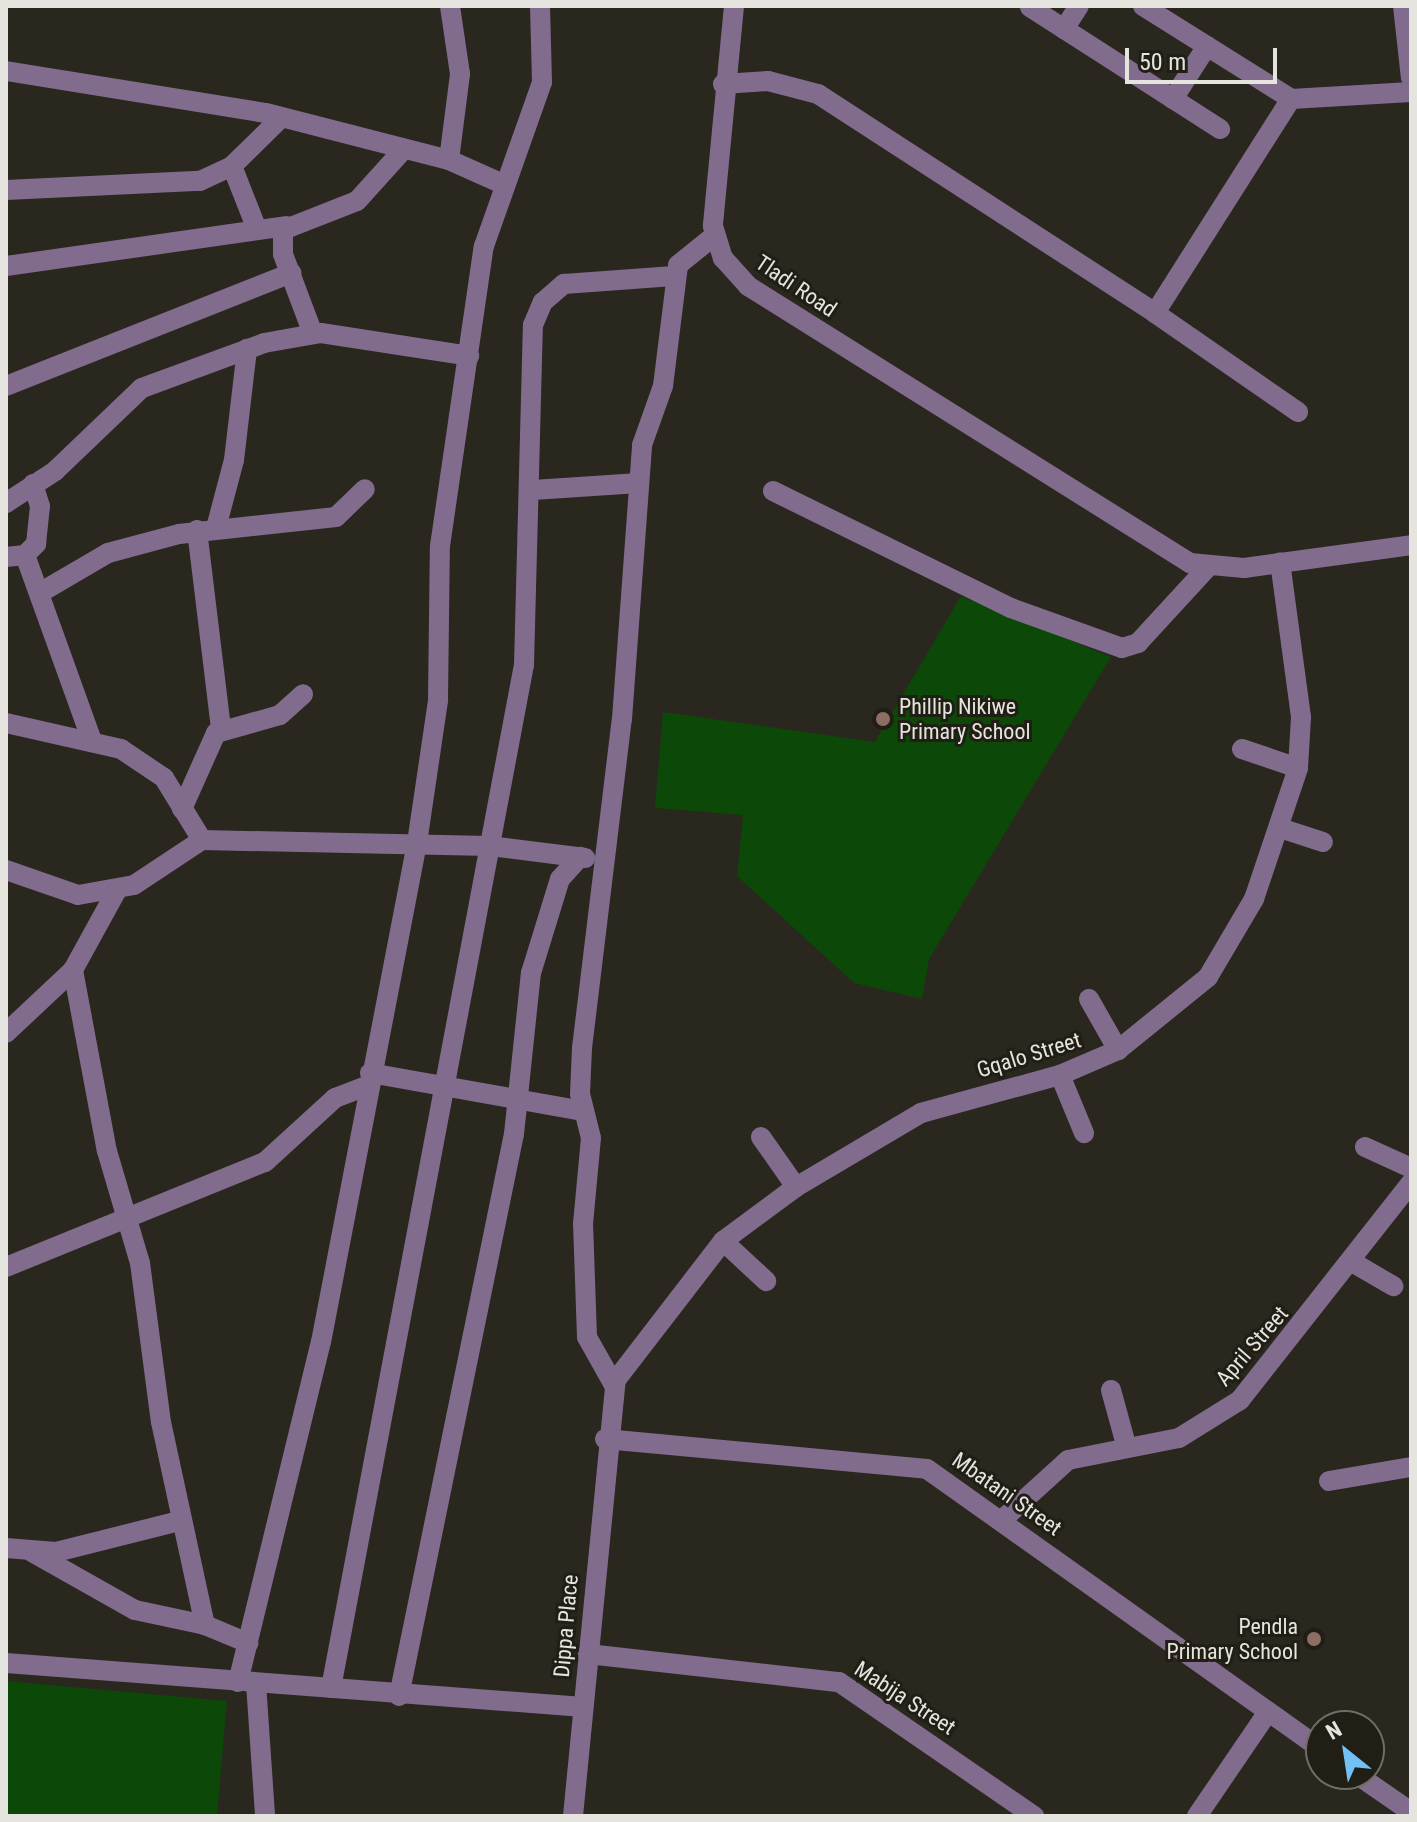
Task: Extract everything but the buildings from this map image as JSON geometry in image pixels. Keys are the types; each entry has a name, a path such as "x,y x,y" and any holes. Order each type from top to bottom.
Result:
{"street":[{"path":"449,160 460,74 450,6"},
{"path":"265,1816 247,1682 248,1643 321,1342 368,1080 417,843 438,700 440,546 484,246 503,184 542,82 540,6"},
{"path":"614,1385 587,1337 583,1224 591,1138 584,1111 582,1048 605,861 643,437 663,386 674,276 688,250 714,236 723,84 734,6"},
{"path":"1064,29 1079,6"},
{"path":"1143,6 1291,99 1411,92"},
{"path":"1403,6 1411,78"},
{"path":"1030,7 1220,129"},
{"path":"1173,99 1207,46"},
{"path":"6,71 281,118 449,160 503,184"},
{"path":"723,84 768,81 818,94 1155,313 1298,412"},
{"path":"1155,313 1291,99"},
{"path":"6,190 179,184 232,166 281,118"},
{"path":"6,266 256,227 286,226 357,201 404,149"},
{"path":"232,166 256,227"},
{"path":"286,226 281,242 313,334"},
{"name":"Tladi Road","path":"714,236 748,286 1175,555 1208,567 1280,562 1411,545"},
{"path":"6,386 291,273"},
{"path":"331,1688 410,1252 449,1084 524,665 533,490 532,334 543,302 571,282 674,276"},
{"path":"6,503 33,484 142,388 247,349 313,334 469,356"},
{"path":"182,809 221,728 207,529 234,460 247,349"},
{"path":"533,490 639,483"},
{"path":"33,484 40,519 34,548 16,556 43,591 91,738"},
{"path":"43,591 108,553 207,529 267,529 336,517 365,489"},
{"path":"773,491 1011,608 1122,648 1138,643 1208,567"},
{"name":"Gqalo Street","path":"605,1439 614,1385 723,1241 796,1187 921,1113 1060,1075 1118,1050 1182,1004 1222,960 1283,829 1298,768 1298,690 1280,562"},
{"path":"221,728 280,715 303,694"},
{"path":"6,723 91,738 154,770 202,840"},
{"path":"1242,749 1298,768"},
{"path":"1283,829 1323,842"},
{"path":"6,870 70,895 117,890 202,840 490,846 605,861"},
{"path":"399,1696 520,1100 531,973 560,879 580,857"},
{"path":"6,1033 73,970 117,890"},
{"path":"73,970 153,1333 179,1521 205,1625"},
{"path":"1089,999 1118,1050"},
{"path":"1060,1075 1084,1133"},
{"path":"6,1267 265,1162 335,1098 368,1080 449,1084 584,1111"},
{"path":"761,1137 796,1187"},
{"path":"1365,1147 1411,1168"},
{"name":"April Street","path":"1003,1519 1056,1466 1126,1445 1179,1438 1231,1407 1352,1262 1411,1183"},
{"path":"723,1241 766,1281"},
{"path":"1352,1262 1393,1286"},
{"path":"1111,1390 1126,1445"},
{"name":"Mbatani Street","path":"605,1439 912,1464 1003,1519 1305,1738"},
{"name":"Dippa Place","path":"573,1816 605,1439"},
{"path":"1329,1481 1411,1467"},
{"path":"6,1548 32,1552 96,1545 179,1521"},
{"path":"32,1552 135,1610 205,1625 248,1643"},
{"name":"Mabija Street","path":"588,1654 839,1682 1034,1816"},
{"path":"6,1663 399,1696 436,1692 583,1707"},
{"path":"1197,1816 1268,1712"},
{"path":"1379,1790 1411,1812"}],"green space":[{"path":"961,596 1111,657 929,959 922,999 854,983 737,876 743,815 655,808 663,712 875,742"},
{"path":"6,1681 227,1701 217,1816 6,1816"}],"place":[{"name":"Phillip Nikiwe Primary School","path":"883,719"},
{"name":"Pendla Primary School","path":"1314,1639"}]}
